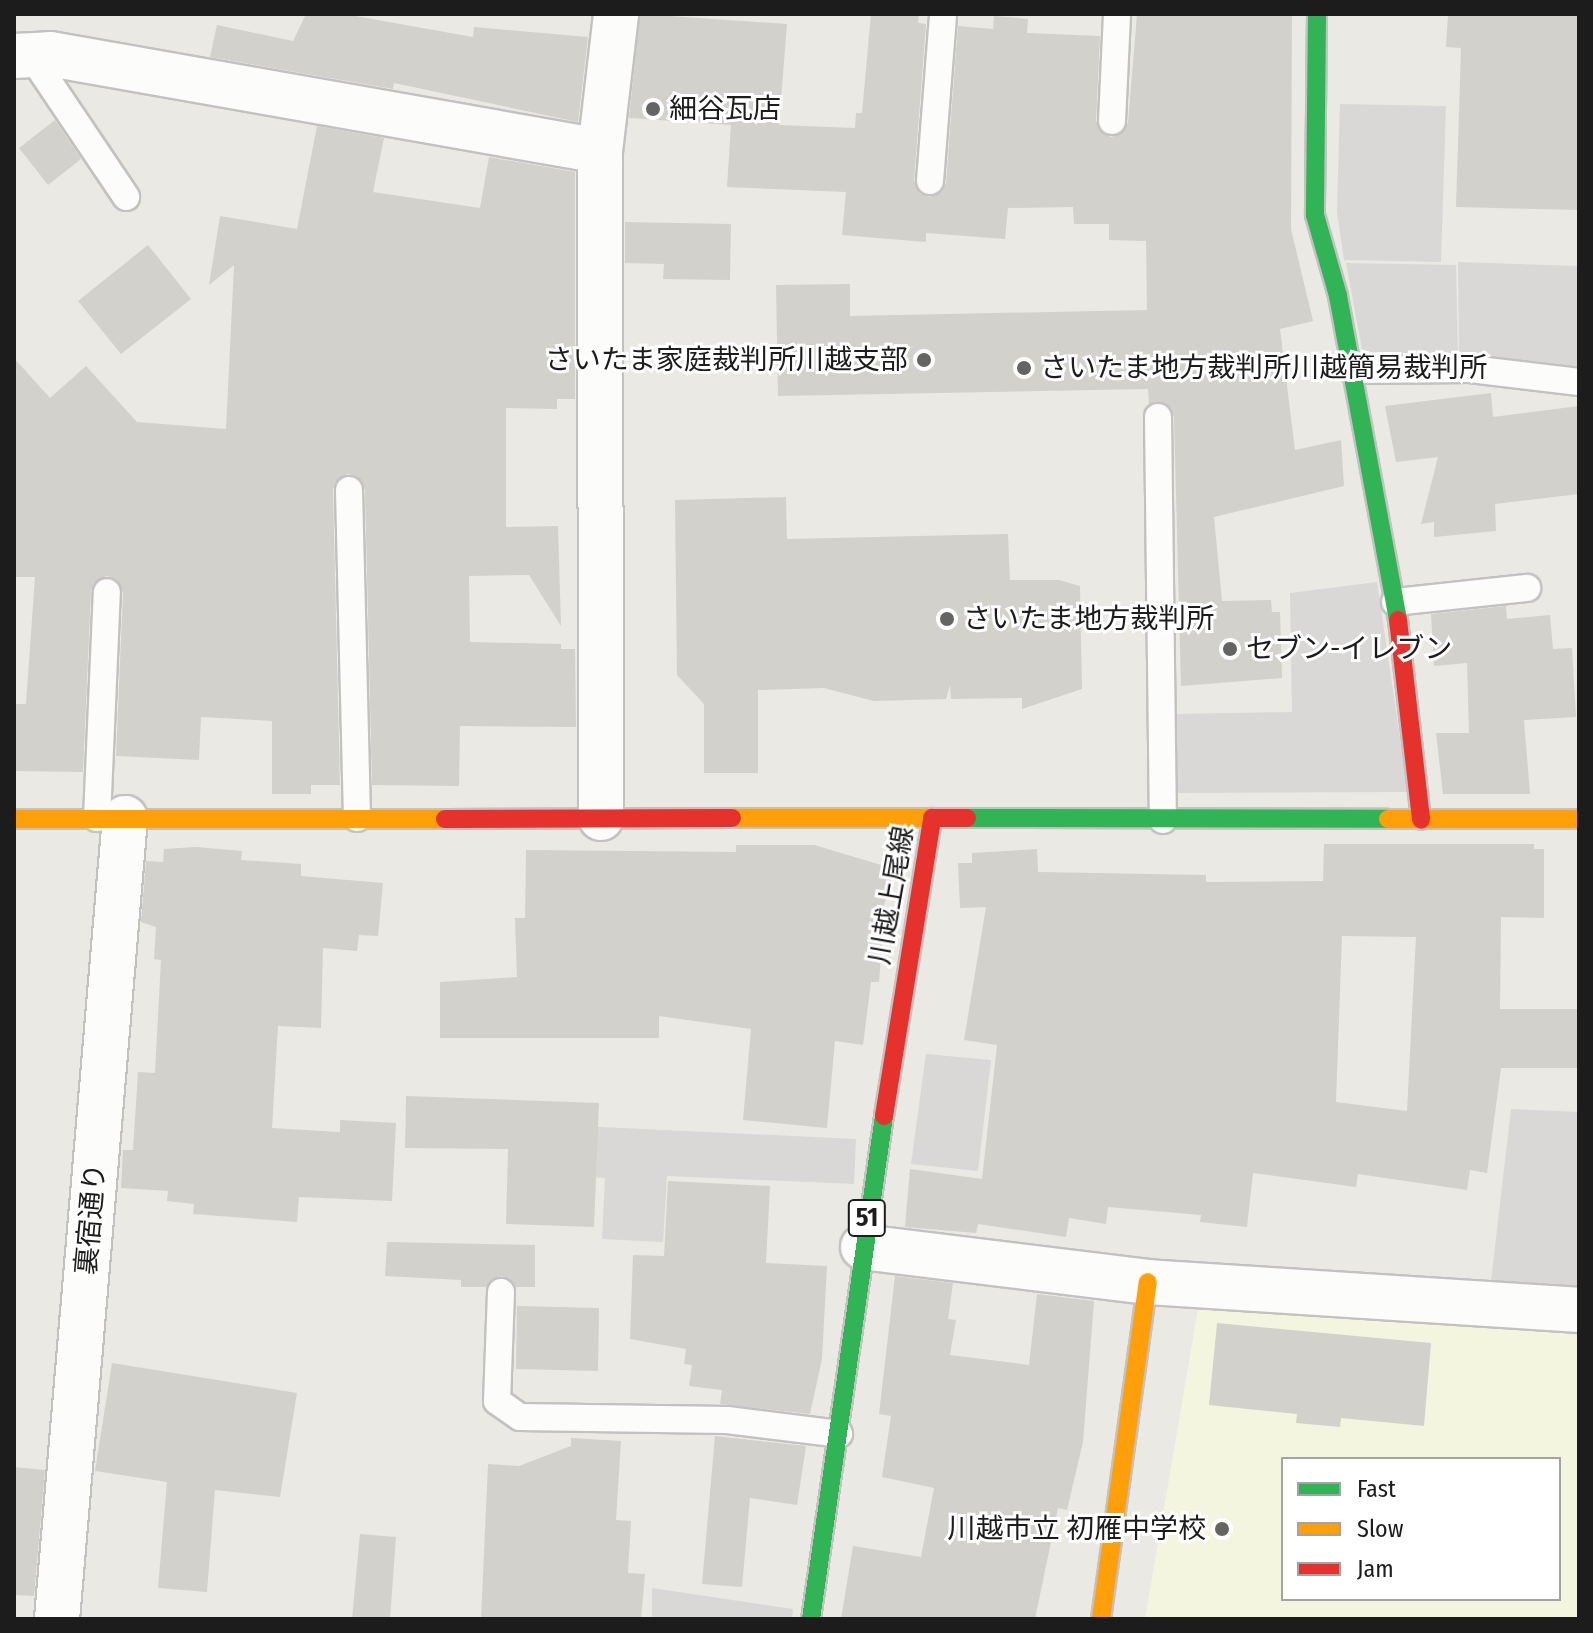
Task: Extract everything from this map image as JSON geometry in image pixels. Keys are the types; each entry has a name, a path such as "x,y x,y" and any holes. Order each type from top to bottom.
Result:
{"street":[{"path":"601,818 600,151 616,14"},
{"path":"1317,14 1315,215 1352,370 1395,602 1421,820"},
{"path":"21,54 600,151"},
{"name":"裏宿通り","path":"57,1619 111,818"},
{"path":"14,819 932,818"},
{"name":"川越上尾線","path":"811,1619 863,1247 932,818 1579,819"},
{"path":"863,1247 1148,1282 1579,1310"},
{"path":"1101,1619 1148,1282"}],"lane":[{"path":"930,181 943,14"},
{"path":"1112,121 1117,14"},
{"path":"21,54 126,197"},
{"path":"1352,370 1470,369 1579,382"},
{"path":"1158,417 1163,820"},
{"path":"349,490 357,818"},
{"path":"1395,602 1527,588"},
{"path":"107,592 111,818"},
{"path":"501,1292 497,1401 520,1417 727,1420 839,1434"}],"shaded area":[{"path":"1340,104 1446,106 1441,262 1344,260 1337,212"},
{"path":"1458,262 1579,266 1579,368 1459,357"},
{"path":"1346,263 1456,265 1458,357 1363,355"},
{"path":"1377,582 1408,792 1175,793 1176,714 1292,712 1290,593"},
{"path":"926,1054 991,1060 978,1171 911,1164"},
{"path":"1511,1109 1579,1112 1579,1297 1490,1290"},
{"path":"516,1123 856,1139 854,1184 667,1176 663,1242 602,1239 605,1178 514,1174"},
{"name":"川越市立 初雁中学校","path":"1199,1303 1579,1335 1579,1619 1145,1619"},
{"path":"652,1588 793,1609 792,1619 652,1619"}],"building":[{"path":"306,14 344,14 473,37 474,27 588,37 578,122 394,83 393,89 210,57 217,25 293,41"},
{"path":"640,14 787,24 779,125 855,128 856,113 862,113 871,14 919,14 918,23 926,24 914,181 920,194 930,197 943,191 946,182 958,26 993,29 994,16 1028,19 1027,33 1100,36 1096,121 1103,134 1112,137 1128,123 1137,14 1292,14 1291,229 1313,321 1280,329 1295,450 1341,440 1344,486 1214,517 1222,601 1271,600 1272,612 1280,612 1282,678 1181,686 1174,417 1165,403 1149,404 1148,389 778,396 776,285 850,284 850,316 1147,310 1146,241 1109,240 1109,224 1074,224 1073,207 1008,208 1005,239 926,233 926,242 842,235 846,192 727,187 731,125 629,118"},
{"path":"1448,14 1579,14 1579,210 1456,207 1461,48 1446,47"},
{"path":"55,120 81,159 48,185 19,148"},
{"path":"317,126 384,138 373,192 480,208 489,157 575,172 575,399 557,399 557,409 506,408 506,527 558,526 561,626 529,575 469,576 470,642 561,644 561,649 575,649 576,727 460,726 459,786 372,785 365,490 357,476 348,474 335,482 333,490 340,785 311,785 311,794 272,794 272,721 201,717 199,760 116,756 123,593 116,579 107,576 94,583 91,591 83,772 14,771 14,704 26,704 35,577 14,577 14,358 50,398 86,366 137,422 226,429 234,265 209,285 220,216 297,229"},
{"path":"625,222 731,224 730,280 663,279 664,264 625,263"},
{"path":"148,245 191,299 121,354 78,301"},
{"path":"1491,393 1493,417 1579,406 1579,494 1495,504 1496,531 1434,537 1434,522 1421,524 1438,457 1396,462 1385,406"},
{"path":"786,497 787,539 1008,534 1010,580 1059,580 1080,586 1082,689 1022,709 1022,698 951,699 950,685 946,699 874,701 824,688 758,690 758,773 704,773 704,704 677,675 675,500"},
{"path":"1506,606 1507,619 1550,615 1553,649 1572,648 1576,717 1524,720 1530,794 1443,794 1436,733 1469,733 1467,663 1434,666 1431,614"},
{"path":"1324,844 1534,844 1534,849 1544,849 1544,918 1501,917 1500,1009 1579,1009 1579,1068 1501,1068 1487,1173 1470,1170 1467,1190 1358,1174 1356,1187 1253,1173 1247,1227 1200,1222 1201,1215 1108,1207 1106,1224 1069,1218 1066,1237 978,1224 976,1233 905,1227 910,1169 982,1179 997,1045 964,1040 986,907 960,908 958,863 972,863 972,853 1037,849 1038,872 1206,875 1206,882 1323,881","holes":["1342,936 1416,937 1407,1111 1336,1102"]},
{"path":"736,845 814,845 895,869 876,931 883,933 879,982 871,982 863,1045 835,1041 827,1128 743,1120 751,1029 659,1016 659,1038 440,1038 440,982 517,977 515,918 525,918 526,850 736,852"},
{"path":"196,847 242,851 241,860 301,864 301,876 383,883 378,936 359,935 357,951 323,948 321,1028 278,1026 272,1128 340,1132 340,1120 396,1123 392,1201 299,1197 297,1222 193,1214 194,1204 167,1201 168,1191 121,1188 123,1150 133,1150 138,1072 155,1073 161,960 154,959 156,927 141,922 146,861 163,862 164,849"},
{"path":"406,1096 599,1103 594,1227 506,1224 508,1149 405,1148"},
{"path":"668,1181 770,1186 766,1263 827,1266 822,1359 810,1414 720,1404 722,1390 689,1386 692,1365 684,1364 686,1349 630,1339 633,1255 664,1256"},
{"path":"387,1242 535,1245 535,1287 516,1287 502,1276 486,1287 461,1287 461,1280 385,1276"},
{"path":"895,1276 953,1283 948,1319 956,1320 950,1355 1029,1365 1037,1294 1094,1301 1083,1442 1067,1510 1058,1508 1035,1619 841,1619 853,1546 921,1557 934,1488 882,1477 891,1416 879,1414"},
{"path":"517,1306 599,1308 598,1371 516,1369"},
{"path":"1217,1323 1431,1343 1424,1426 1341,1418 1340,1427 1296,1423 1297,1414 1209,1405"},
{"path":"112,1363 297,1393 280,1497 215,1490 207,1592 158,1588 167,1482 95,1471"},
{"path":"715,1436 806,1446 797,1505 750,1498 742,1587 702,1584"},
{"path":"571,1438 621,1441 616,1520 631,1521 628,1573 645,1574 641,1619 481,1619 488,1464 519,1466 571,1446"},
{"path":"14,1467 45,1470 34,1596 14,1595"},
{"path":"360,1534 396,1537 390,1619 352,1619"}],"traffic: fast":[{"path":"1317,14 1315,215 1338,296 1398,620"},
{"path":"967,818 1388,819"},
{"path":"811,1619 884,1116"}],"traffic: slow":[{"path":"732,818 932,818"},
{"path":"14,819 445,819"},
{"path":"1388,819 1579,819"},
{"path":"1101,1619 1148,1282"}],"traffic: jam":[{"path":"1398,620 1421,820"},
{"path":"445,819 732,818"},
{"path":"884,1116 932,818 967,818"}],"place":[{"name":"細谷瓦店","path":"653,109"},
{"name":"さいたま家庭裁判所川越支部","path":"924,360"},
{"name":"さいたま地方裁判所川越簡易裁判所","path":"1024,368"},
{"name":"さいたま地方裁判所","path":"947,619"},
{"name":"セブン-イレブン","path":"1230,649"},
{"name":"川越市立 初雁中学校","path":"1222,1529"}]}
